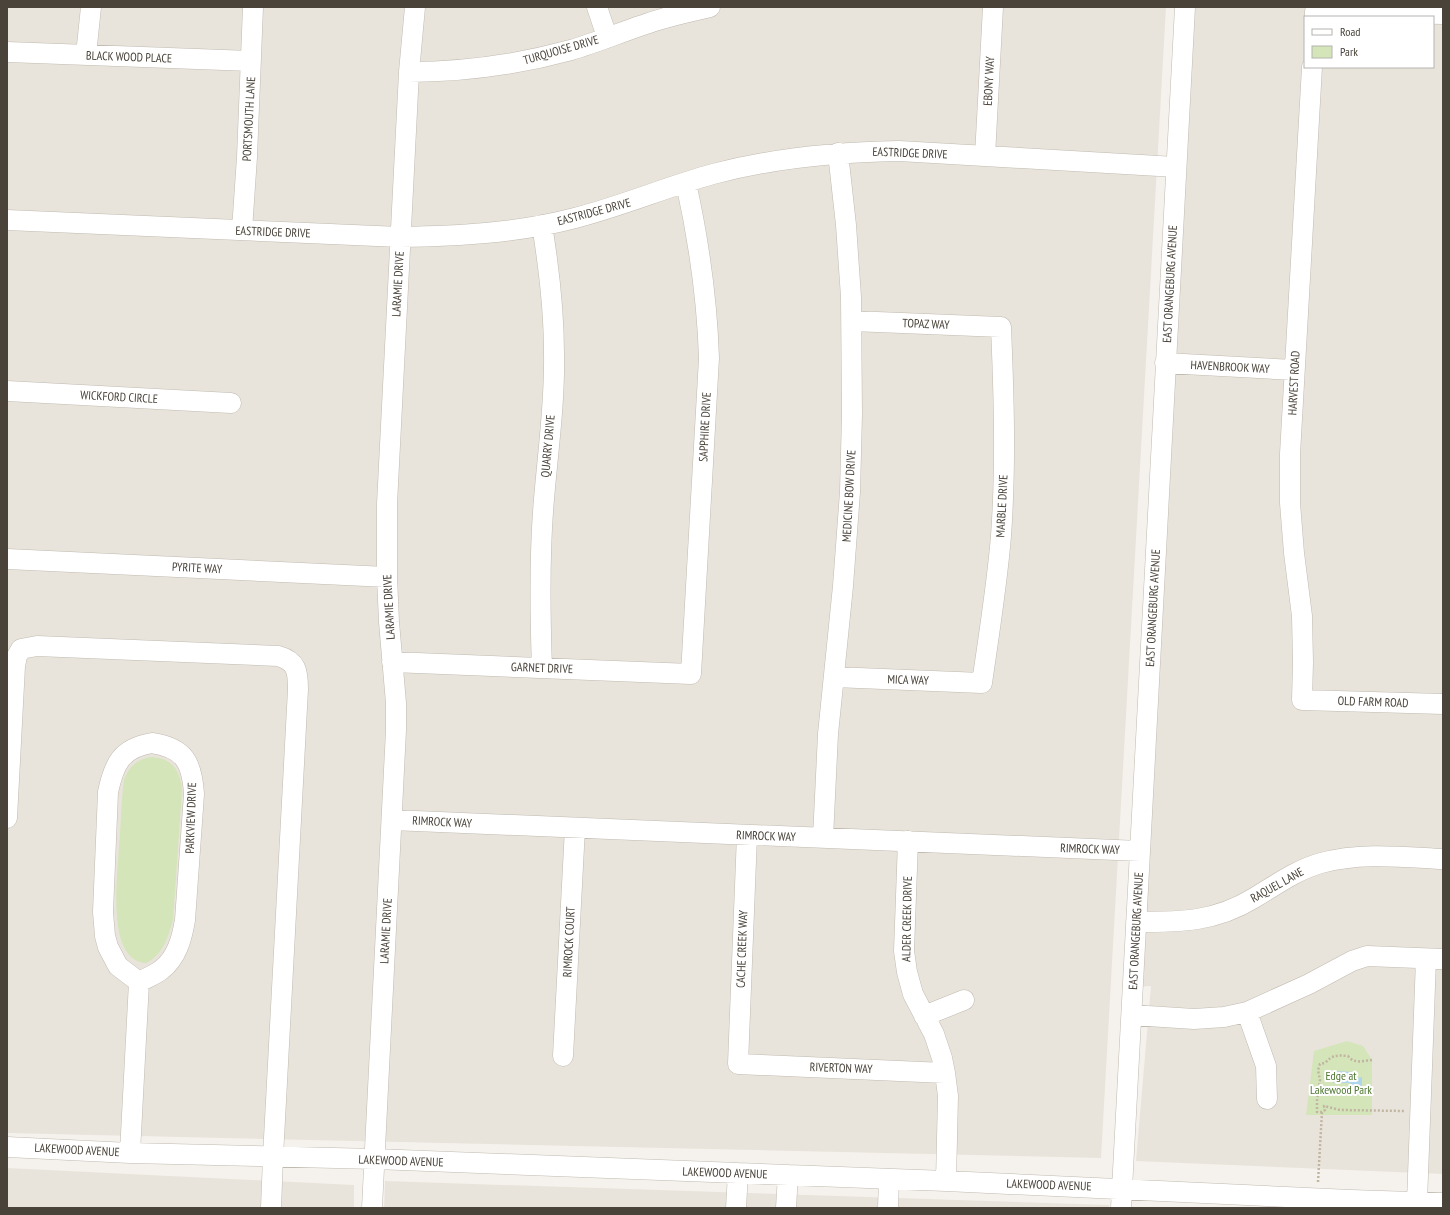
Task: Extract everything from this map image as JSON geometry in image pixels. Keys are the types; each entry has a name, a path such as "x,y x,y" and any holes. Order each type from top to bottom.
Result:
{"street":[{"path":"86,55 91,7"},
{"name":"PORTSMOUTH LANE","path":"242,230 247,157 253,7"},
{"name":"LARAMIE DRIVE","path":"372,1208 396,730 396,703 387,577 387,504 409,72 415,7"},
{"path":"596,7 607,37"},
{"name":"TURQUOISE DRIVE","path":"409,72 440,72 487,68 522,62 572,49 645,24 710,7"},
{"name":"EBONY WAY","path":"985,156 993,7"},
{"name":"EAST ORANGEBURG AVENUE","path":"1121,1208 1185,7"},
{"path":"1315,14 1443,14"},
{"name":"BLACK WOOD PLACE","path":"7,52 251,61"},
{"name":"HARVEST ROAD","path":"1302,700 1302,616 1294,553 1290,503 1290,454 1312,68"},
{"name":"EASTRIDGE DRIVE","path":"7,220 400,237 442,236 495,232 542,225 574,218 627,204 713,174 767,162 811,155 899,151 1176,167"},
{"name":"MEDICINE BOW DRIVE","path":"823,838 828,734 843,586 850,492 852,414 852,321 846,225 838,153"},
{"name":"SAPPHIRE DRIVE","path":"686,183 697,232 704,280 708,319 709,358 691,674"},
{"name":"QUARRY DRIVE","path":"542,225 550,277 554,356 541,561 542,668"},
{"name":"TOPAZ WAY","path":"852,321 1001,327"},
{"name":"MARBLE DRIVE","path":"982,683 995,598 1001,536 1004,467 1004,392 1001,327"},
{"name":"HAVENBROOK WAY","path":"1165,363 1294,370"},
{"name":"WICKFORD CIRCLE","path":"7,392 231,404"},
{"name":"PYRITE WAY","path":"7,559 387,577"},
{"path":"7,818 15,666 20,649 37,646 278,656 287,658 294,665 298,676 298,689 272,1157 271,1208"},
{"name":"GARNET DRIVE","path":"392,662 691,674"},
{"name":"MICA WAY","path":"834,677 982,683"},
{"name":"OLD FARM ROAD","path":"1302,700 1443,704"},
{"name":"PARKVIEW DRIVE","path":"152,744 171,748 179,752 186,759 193,780 194,794 185,920 179,946 162,970 139,982 118,966 108,947 106,936 103,912 108,792 112,773 119,760 134,748 152,744"},
{"name":"RIMROCK WAY","path":"392,820 1140,851"},
{"name":"RIMROCK COURT","path":"563,1056 575,828"},
{"name":"CACHE CREEK WAY","path":"738,1064 747,835"},
{"name":"ALDER CREEK DRIVE","path":"908,841 904,951 907,972 913,994 934,1034 945,1073 948,1096 946,1181"},
{"name":"RAQUEL LANE","path":"1136,922 1176,922 1216,915 1236,908 1254,899 1279,882 1304,869 1342,858 1367,856 1443,859"},
{"path":"1132,1015 1194,1019 1224,1017 1247,1012 1309,984 1357,959 1368,956 1434,959 1420,1111 1417,1202"},
{"path":"130,1153 139,982"},
{"path":"924,1016 964,1000"},
{"path":"1247,1012 1266,1066 1267,1099"},
{"name":"RIVERTON WAY","path":"738,1064 945,1073"},
{"name":"LAKEWOOD AVENUE","path":"7,1146 130,1153 375,1159 889,1178 1417,1202 1443,1205"},
{"path":"736,1208 738,1173"},
{"path":"786,1208 788,1175"},
{"path":"888,1208 889,1178"}],"path":[{"path":"1322,1112 1317,1112 1320,1080 1318,1070 1320,1064 1325,1063 1331,1056 1336,1055 1348,1056 1356,1062 1372,1060"},
{"path":"1318,1198 1322,1112 1325,1110 1324,1106 1340,1110 1420,1111"}],"shaded area":[{"path":"7,7 1166,7 1101,1158 7,1133"},
{"path":"1192,7 1443,7 1443,1174 1136,1161 1151,986 1138,987"},
{"path":"7,1168 354,1185 354,1208 7,1208"},
{"path":"385,1181 1109,1205 1109,1208 384,1208"}],"green space":[{"path":"150,757 164,760 174,766 179,776 182,790 173,920 167,939 161,950 152,960 146,963 133,959 124,948 119,932 116,895 124,780 128,771 134,764"},
{"name":"Edge at Lakewood Park","path":"1347,1041 1363,1046 1372,1060 1372,1115 1306,1115 1314,1051"}],"water":[{"path":"1333,1071 1354,1072 1358,1078 1362,1077 1362,1090 1354,1090 1350,1083 1333,1083"}]}
